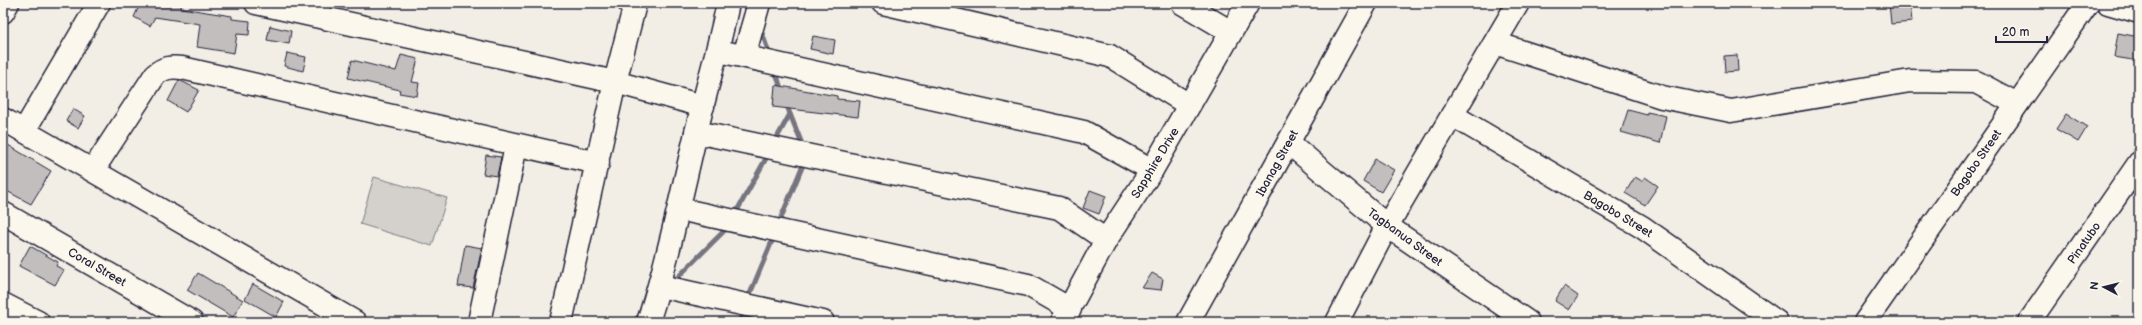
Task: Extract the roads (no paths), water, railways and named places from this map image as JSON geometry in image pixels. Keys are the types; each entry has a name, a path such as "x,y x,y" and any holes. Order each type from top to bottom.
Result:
{"street":[{"path":"3,12 8,3"},
{"path":"24,132 99,3"},
{"path":"256,3 615,82 703,106"},
{"path":"561,322 615,82 635,4 629,3"},
{"path":"648,322 660,286 696,132 719,51 728,3"},
{"path":"744,56 759,3"},
{"path":"883,3 1110,56 1189,105"},
{"path":"1182,3 1231,32"},
{"name":"Sapphire Drive","path":"1066,315 1106,240 1152,170 1248,3"},
{"name":"Ibanag Street","path":"1188,322 1366,3"},
{"path":"1337,322 1387,226 1518,3"},
{"name":"Bagobo Street","path":"1865,322 2088,3"},
{"path":"2108,3 2139,12"},
{"path":"1495,43 1662,97 1732,111 1910,81 1976,82 2017,104"},
{"path":"719,51 1084,132 1152,170"},
{"path":"93,170 155,75 161,70 170,67 190,70 516,146 598,163"},
{"name":"Bagobo Street","path":"1452,115 1642,227 1777,322"},
{"path":"3,119 355,322"},
{"path":"696,132 1059,208 1106,240"},
{"name":"Tagbanua Street","path":"1289,143 1387,226 1528,322"},
{"path":"479,322 516,146"},
{"name":"Pinatubo","path":"2029,322 2139,164"},
{"path":"679,209 1028,285 1066,315"},
{"name":"Coral Street","path":"3,213 192,322"},
{"path":"660,286 823,322"},
{"path":"3,304 38,322"}],"waterway":[{"path":"760,27 770,56"},
{"path":"775,69 782,92"},
{"path":"774,143 790,114 786,103"},
{"path":"790,114 804,149"},
{"path":"734,216 769,153"},
{"path":"778,225 805,160"},
{"path":"672,283 730,225"},
{"path":"747,301 775,234"},
{"path":"739,322 744,310"},
{"path":"633,322 642,313"}]}
